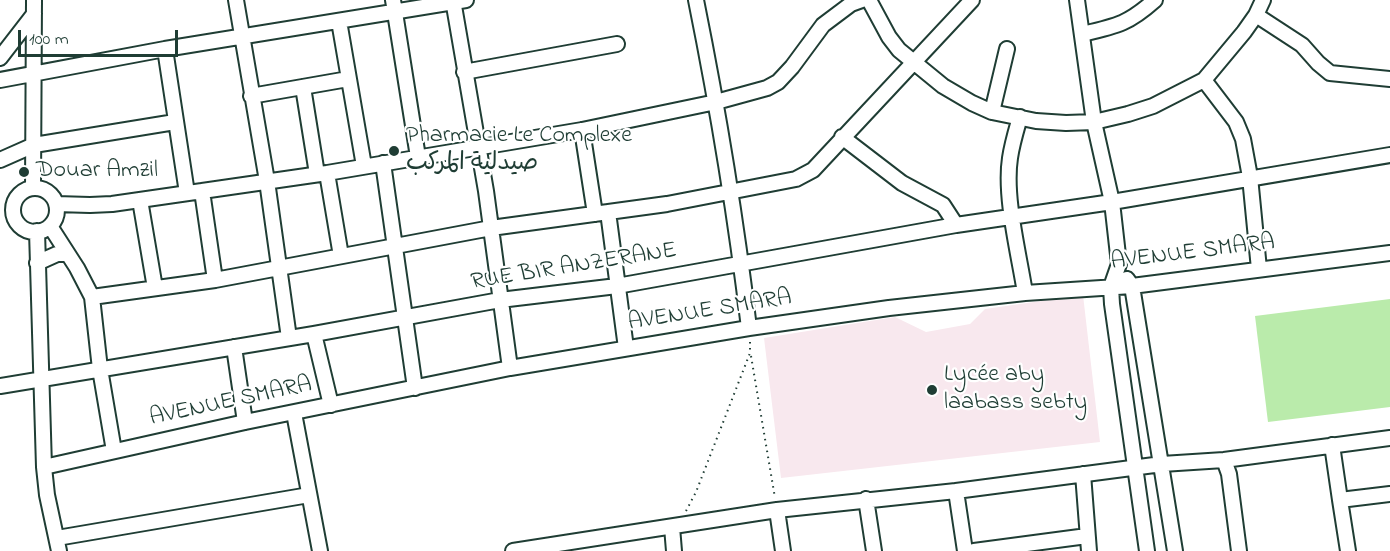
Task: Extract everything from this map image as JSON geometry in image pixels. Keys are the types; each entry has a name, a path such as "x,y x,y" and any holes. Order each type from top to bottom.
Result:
{"street":[{"path":"236,0 267,181 289,338"},
{"path":"696,0 716,102 749,328"},
{"path":"56,204 90,206 140,200 383,164 418,156 582,130 716,102 767,88 778,82 823,26 851,4 862,0"},
{"path":"869,0 889,38 912,62 943,86 972,104 992,112 1036,122 1094,122 1128,114 1153,106 1204,80 1256,15 1263,0"},
{"path":"92,297 215,280 491,228 729,192 804,176 813,170 972,0"},
{"path":"1077,0 1094,122 1112,202 1119,264 1131,286 1175,551"},
{"path":"1082,34 1119,26 1138,15 1155,0"},
{"path":"0,80 165,49 339,21 394,6 457,1 464,72 491,228 510,368"},
{"path":"394,6 418,156"},
{"path":"0,57 34,7"},
{"path":"33,188 34,7"},
{"path":"1256,15 1302,45 1330,73 1390,79"},
{"path":"339,21 364,166"},
{"path":"464,72 617,44"},
{"path":"165,49 187,193"},
{"path":"992,112 1007,49"},
{"path":"251,96 348,78"},
{"path":"1204,80 1240,130 1250,177 1259,269"},
{"path":"303,87 341,256"},
{"path":"1020,117 1010,159 1010,189 1025,294"},
{"path":"0,160 34,145 175,122"},
{"path":"582,130 617,286 626,348"},
{"path":"842,137 902,183 944,205 956,225"},
{"name":"RUE BIR ANZERANE","path":"0,386 314,334 500,300 617,286 956,225 1112,202 1390,155"},
{"path":"383,164 415,388"},
{"path":"114,451 100,369 92,297 68,254 43,229 22,228 7,217 19,194 33,188 50,193 56,204 57,212 43,229 37,263 44,467 47,495 58,544 309,495"},
{"path":"202,190 215,280"},
{"path":"140,200 155,288"},
{"name":"AVENUE SMARA","path":"44,467 245,422 510,368 749,328 889,308 1131,286 1390,253"},
{"path":"37,263 57,254 68,254"},
{"path":"1119,264 1111,287 1147,551"},
{"path":"314,334 331,405"},
{"path":"234,347 245,422"},
{"path":"294,413 320,551"},
{"path":"513,551 538,549 777,510 1134,467 1224,460 1390,438"},
{"path":"1332,445 1347,551"},
{"path":"1224,460 1229,474 1239,551"},
{"path":"1083,474 1089,551"},
{"path":"956,490 965,551"},
{"path":"1340,500 1390,494"},
{"path":"867,499 874,551"},
{"path":"777,510 783,551"},
{"path":"672,527 674,551"},
{"path":"974,551 1087,536"}],"path":[{"path":"749,328 750,353 777,510"},
{"path":"672,527 690,505 750,353"}],"shaded area":[{"name":"Lycée aby laabass sebty","path":"1083,295 1100,442 781,478 764,338 895,317 926,332 970,324 985,309"}],"green space":[{"path":"1390,299 1390,407 1268,422 1255,316"}],"place":[{"name":"Pharmacie Le Complexe صيدلية المركب","path":"394,151"},
{"name":"Douar Amzil","path":"24,172"},
{"name":"Lycée aby laabass sebty","path":"932,390"}]}
